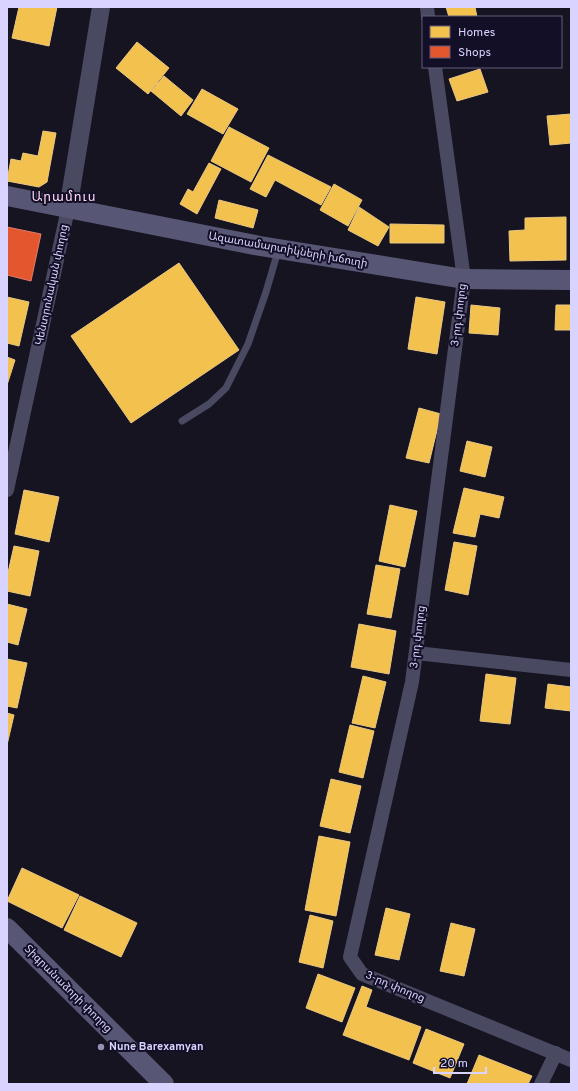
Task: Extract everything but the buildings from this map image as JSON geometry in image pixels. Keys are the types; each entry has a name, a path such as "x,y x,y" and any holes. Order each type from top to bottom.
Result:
{"main road":[{"name":"Ազատամարտիկների խճուղի","path":"7,196 278,249 464,279 571,280"},
{"name":"Տիգրանաձորի փողոց","path":"7,928 164,1084"}],"street":[{"name":"Կենտրոնական փողոց","path":"7,490 68,209 101,7"},
{"name":"3-րդ փողոց","path":"435,68 464,279 412,682 350,957 362,974 571,1060"},
{"path":"416,653 571,670"},
{"path":"541,1084 556,1053"}],"lane":[{"path":"182,421 209,404 226,388 248,344 266,292 278,249"}],"place":[{"name":"Nune Barexamyan","path":"101,1047"}],"district":[{"name":"Արամուս","path":"64,198"}]}
